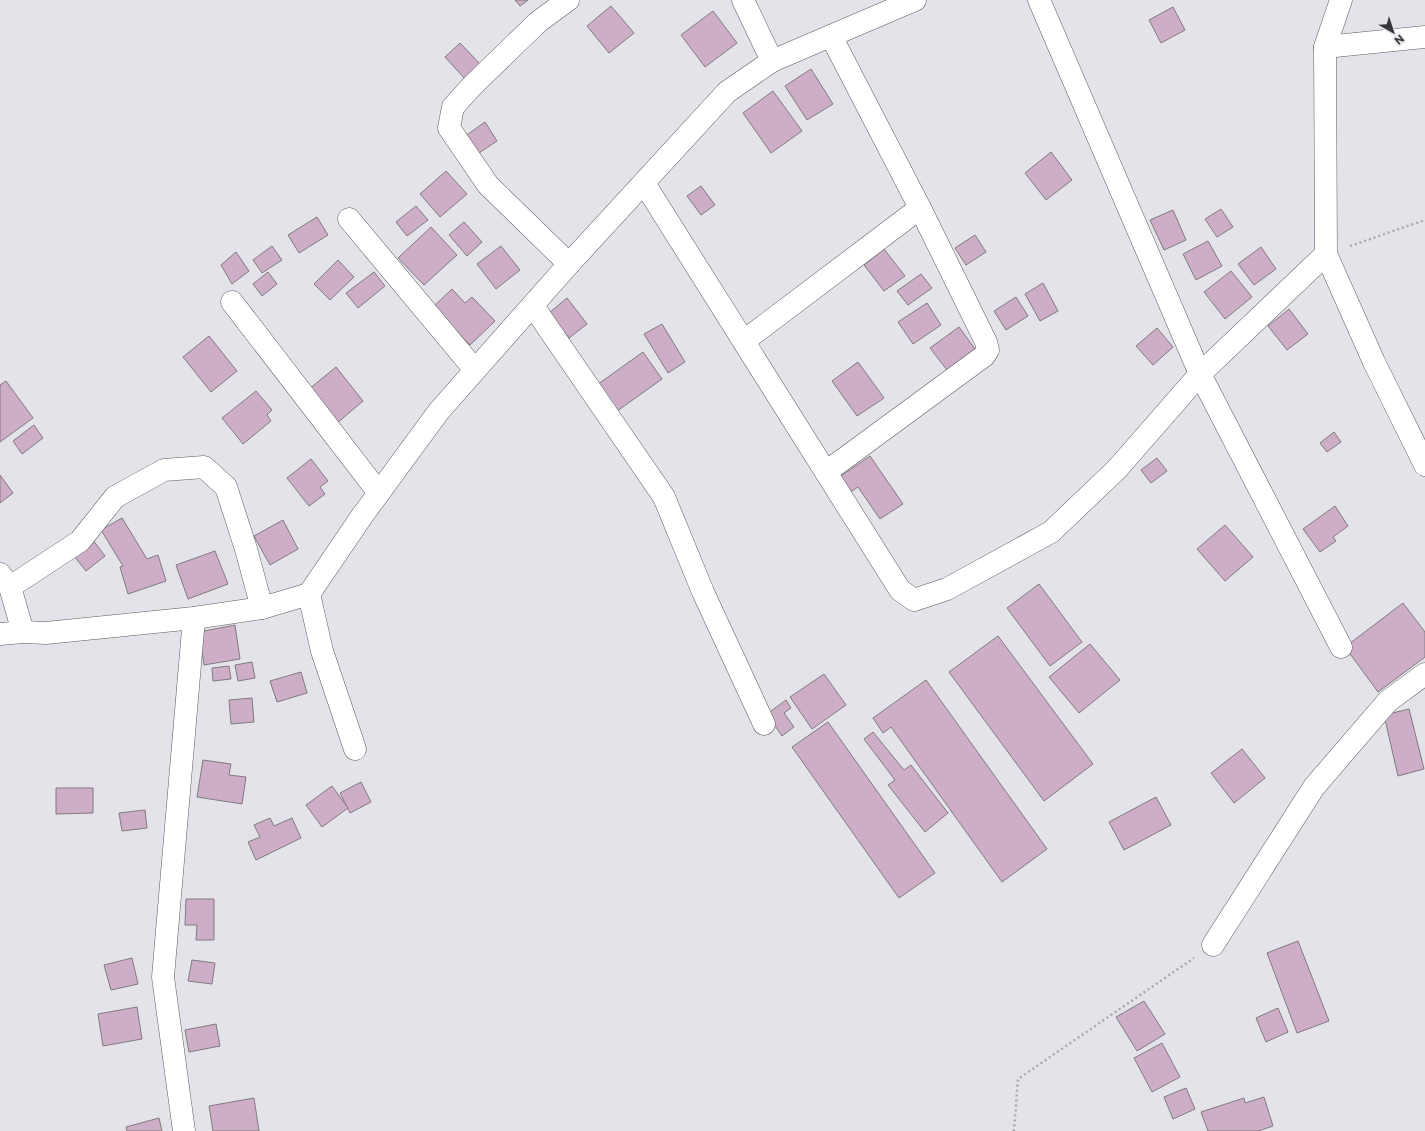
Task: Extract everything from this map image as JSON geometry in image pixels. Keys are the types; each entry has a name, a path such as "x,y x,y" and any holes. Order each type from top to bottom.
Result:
{"street":[{"path":"568,0 538,22 472,86 453,107 449,128 488,185 569,264"},
{"path":"743,0 772,61"},
{"path":"0,634 23,632 46,633 194,618 262,608 310,594 327,566 439,411 569,264 727,92 772,61 915,0"},
{"path":"1039,0 1200,374 1341,647"},
{"path":"1341,0 1325,47 1326,254 1374,362 1425,464"},
{"path":"826,472 984,356 988,350 986,342 920,208 832,36"},
{"path":"1325,47 1425,37"},
{"path":"644,183 900,590 914,600 947,589 1051,532 1117,469 1200,374 1326,254"},
{"path":"744,341 920,208"},
{"path":"349,220 475,370"},
{"path":"232,302 379,494"},
{"path":"533,306 664,497 703,592 764,724"},
{"path":"23,632 5,580 80,541 115,498 164,470 204,467 226,487 246,549 262,608"},
{"path":"310,594 322,651 355,749"},
{"path":"184,1131 163,977 194,618"},
{"path":"1212,945 1314,787 1388,701 1425,674"}],"path":[{"path":"1326,254 1425,220"},
{"path":"1013,1131 1018,1078 1212,945"}],"building":[{"path":"515,0 528,0 520,6"},
{"path":"611,6 634,33 609,53 587,26"},
{"path":"1173,7 1185,30 1161,43 1149,20"},
{"path":"713,11 737,43 705,67 681,35"},
{"path":"460,43 481,65 466,80 445,57"},
{"path":"811,69 833,104 807,120 785,86"},
{"path":"773,91 802,131 771,153 743,113"},
{"path":"485,122 497,141 476,155 464,137"},
{"path":"1051,152 1072,180 1046,200 1025,173"},
{"path":"446,171 467,194 440,217 420,194"},
{"path":"701,186 715,205 701,215 687,196"},
{"path":"416,206 428,220 407,236 396,222"},
{"path":"1221,209 1233,227 1217,237 1205,219"},
{"path":"1173,210 1186,240 1164,250 1150,220"},
{"path":"317,217 328,235 299,253 288,235"},
{"path":"464,222 482,242 467,256 449,235"},
{"path":"431,227 457,255 424,285 398,258"},
{"path":"975,235 986,252 966,265 955,248"},
{"path":"1208,241 1222,266 1196,280 1183,254"},
{"path":"272,246 282,260 262,273 253,260"},
{"path":"501,246 520,270 496,289 477,264"},
{"path":"1261,247 1276,269 1254,285 1238,264"},
{"path":"884,249 905,276 884,291 864,265"},
{"path":"236,252 249,271 232,284 221,265"},
{"path":"338,260 354,277 330,300 314,284"},
{"path":"1231,271 1252,297 1225,319 1204,292"},
{"path":"268,272 277,284 262,296 253,284"},
{"path":"374,272 385,286 358,308 346,293"},
{"path":"921,274 932,288 908,305 897,291"},
{"path":"1043,283 1058,311 1040,321 1025,294"},
{"path":"452,289 465,303 472,297 495,321 470,345 433,307"},
{"path":"1016,297 1028,316 1006,330 994,311"},
{"path":"567,298 587,324 569,338 549,313"},
{"path":"927,303 941,325 913,344 898,322"},
{"path":"1289,309 1308,334 1287,350 1268,326"},
{"path":"662,324 685,362 668,373 644,334"},
{"path":"959,327 975,349 947,370 930,348"},
{"path":"1157,328 1173,347 1153,365 1136,346"},
{"path":"209,336 237,371 211,392 183,357"},
{"path":"643,352 662,379 613,414 594,387"},
{"path":"858,362 884,398 857,416 832,381"},
{"path":"336,367 363,401 336,424 308,390"},
{"path":"6,381 33,418 0,442 0,385"},
{"path":"256,391 272,410 267,415 271,421 243,444 222,418"},
{"path":"34,425 43,438 22,454 13,441"},
{"path":"1334,432 1341,442 1327,452 1320,443"},
{"path":"870,456 903,504 880,519 858,487 849,493 838,478"},
{"path":"1157,458 1167,471 1151,483 1141,470"},
{"path":"311,459 328,481 320,487 325,494 309,506 287,478"},
{"path":"0,475 13,493 0,503"},
{"path":"1335,506 1348,526 1333,537 1336,541 1320,552 1303,529"},
{"path":"122,518 147,559 158,555 166,581 128,594 120,567 123,566 101,530"},
{"path":"283,520 298,549 270,565 254,536"},
{"path":"1225,525 1253,557 1225,581 1197,549"},
{"path":"90,536 105,556 86,571 70,551"},
{"path":"215,551 228,584 188,599 176,565"},
{"path":"1039,584 1082,642 1050,666 1007,608"},
{"path":"1403,603 1425,632 1425,657 1378,692 1345,647"},
{"path":"235,625 240,659 204,665 199,632"},
{"path":"998,636 1093,764 1044,801 949,672"},
{"path":"1090,644 1120,680 1079,713 1049,677"},
{"path":"252,662 255,678 238,681 235,665"},
{"path":"229,666 231,679 213,681 212,668"},
{"path":"301,672 307,693 277,702 270,681"},
{"path":"824,674 846,705 812,729 790,697"},
{"path":"926,680 1047,849 1002,882 891,727 883,733 873,718"},
{"path":"252,698 254,722 231,724 229,700"},
{"path":"786,700 791,708 784,713 794,727 782,736 767,714"},
{"path":"1409,709 1424,769 1398,776 1384,715"},
{"path":"828,722 935,873 899,898 792,747"},
{"path":"873,732 904,770 911,765 948,813 925,832 888,785 895,780 864,739"},
{"path":"1242,749 1265,778 1234,803 1211,773"},
{"path":"203,760 231,764 229,775 246,777 242,804 197,797"},
{"path":"361,782 371,802 350,813 340,793"},
{"path":"332,786 348,808 322,827 306,805"},
{"path":"56,788 93,788 93,813 56,814"},
{"path":"1156,797 1171,825 1124,850 1109,822"},
{"path":"145,810 147,828 122,831 119,813"},
{"path":"270,818 274,826 292,818 301,838 256,860 248,842 260,837 254,825"},
{"path":"186,899 214,899 214,940 196,940 197,925 185,925"},
{"path":"1298,941 1329,1021 1297,1033 1267,953"},
{"path":"132,958 138,984 111,990 104,965"},
{"path":"192,960 215,963 212,984 188,981"},
{"path":"1144,1001 1165,1034 1137,1051 1116,1017"},
{"path":"137,1007 142,1039 103,1046 98,1014"},
{"path":"1278,1008 1288,1032 1266,1042 1256,1018"},
{"path":"216,1024 220,1046 189,1052 185,1030"},
{"path":"1162,1043 1180,1077 1152,1092 1134,1058"},
{"path":"1186,1088 1195,1109 1173,1119 1164,1097"},
{"path":"1264,1097 1273,1126 1258,1131 1208,1131 1201,1112 1244,1098 1245,1103"},
{"path":"254,1098 259,1131 213,1131 209,1106"},
{"path":"159,1118 162,1131 127,1131 126,1127"}]}
